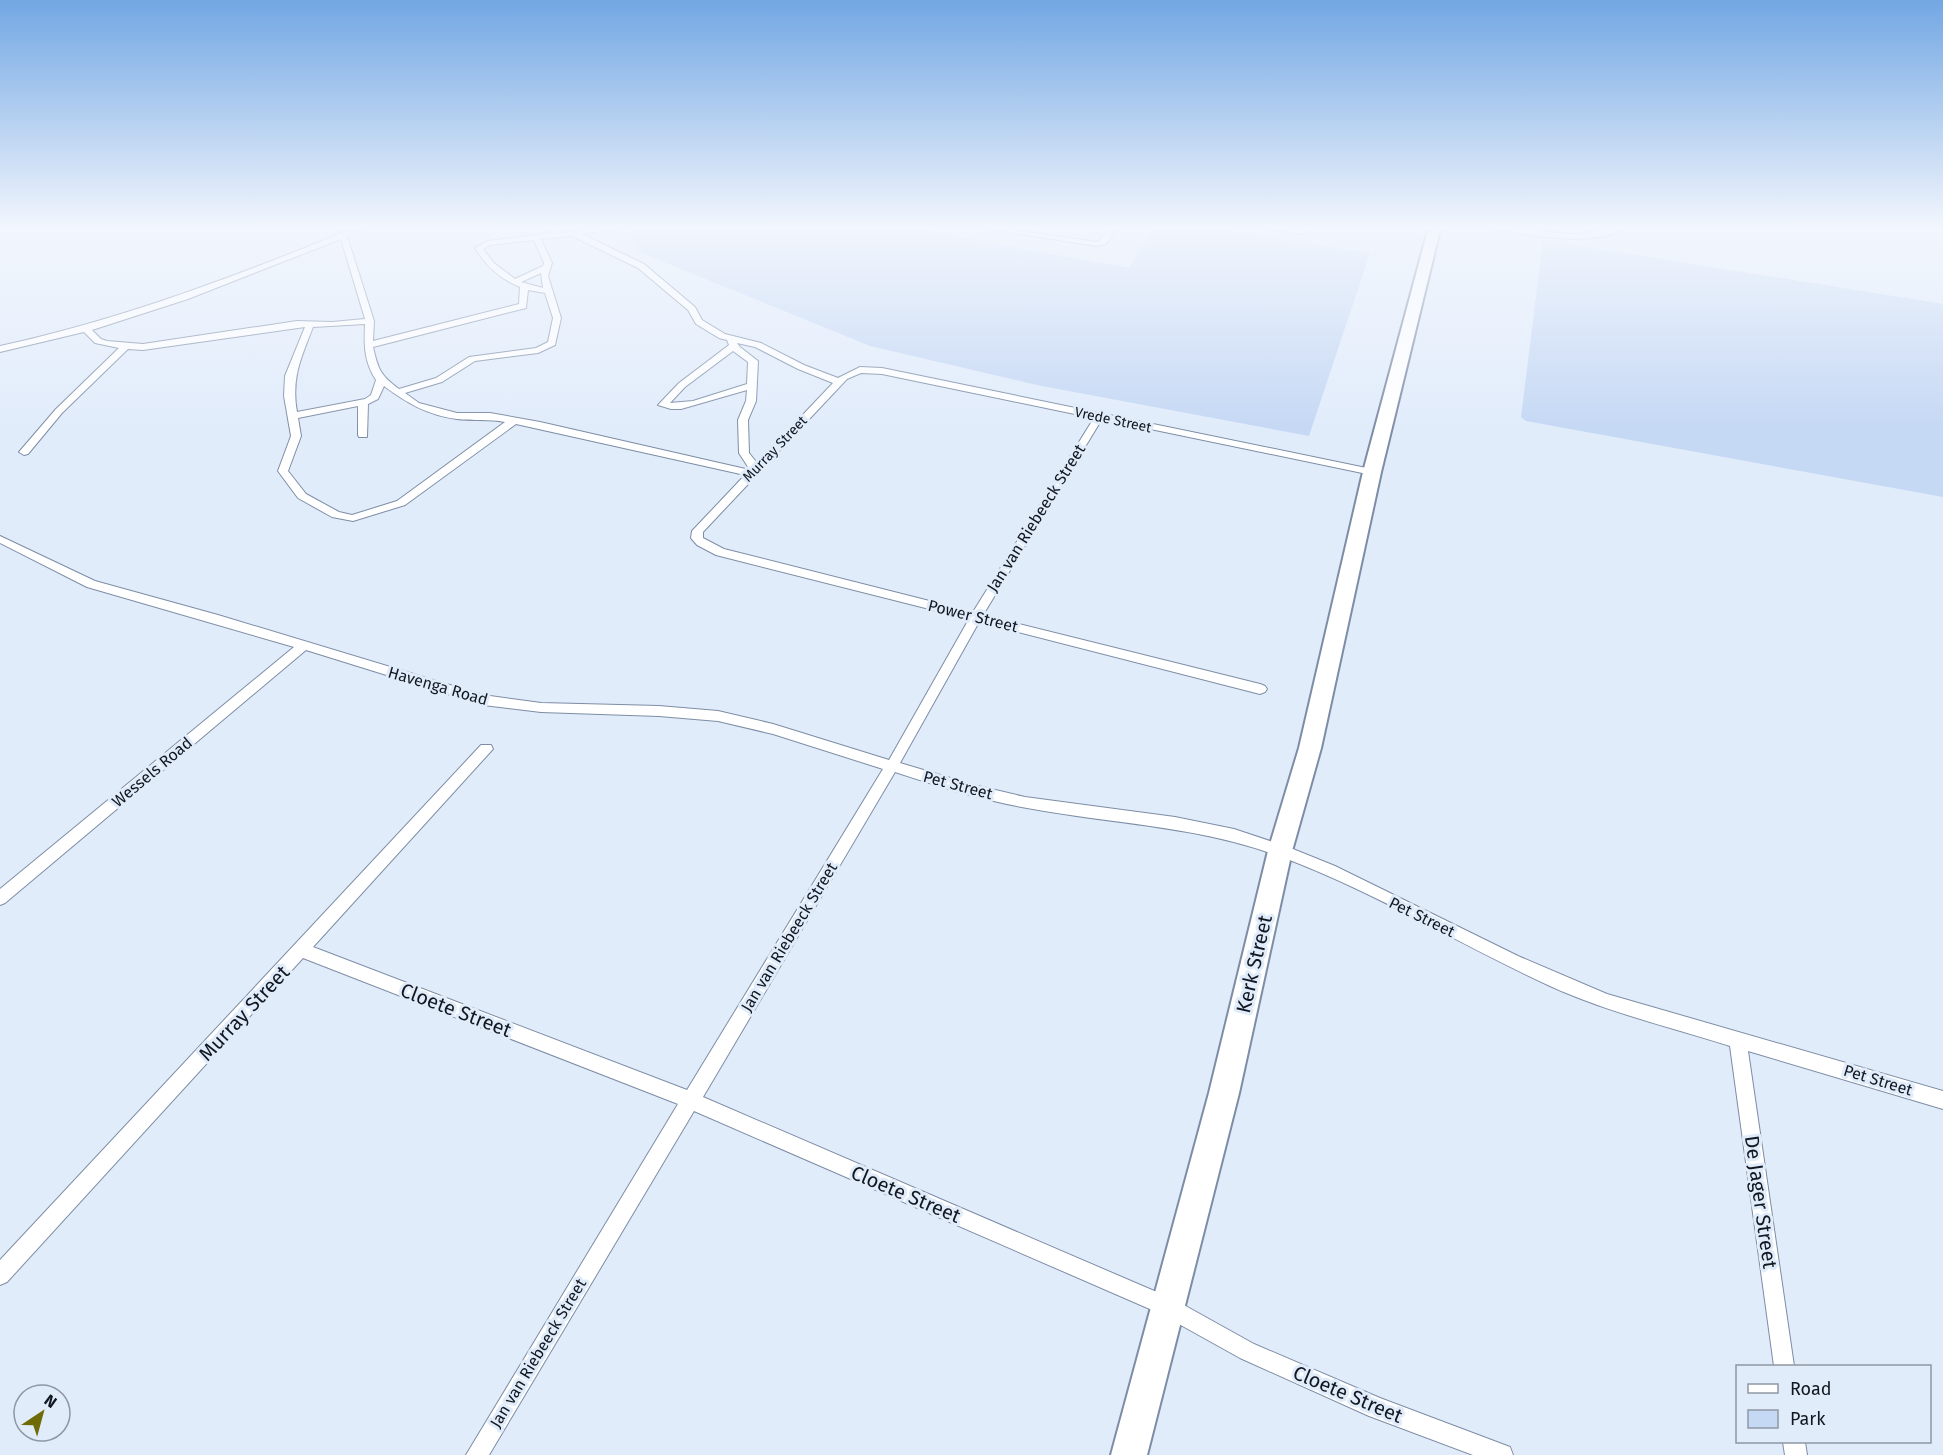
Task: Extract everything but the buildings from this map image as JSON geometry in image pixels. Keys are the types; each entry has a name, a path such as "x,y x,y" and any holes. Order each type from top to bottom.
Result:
{"highway":[{"name":"Kerk Street","path":"1129,1455 1166,1306 1224,1093 1280,851 1312,734 1372,472 1418,294"}],"street":[{"path":"0,349 87,330 191,294"},
{"path":"362,294 370,321 371,363 381,380 426,409 461,416 477,415 514,420 754,471"},
{"path":"369,345 522,306 521,294"},
{"path":"398,392 439,380 476,357 530,352 550,346 558,318 550,294"},
{"path":"674,294 686,304 699,322 732,342 752,359 751,401 742,420 744,453 754,471"},
{"path":"87,330 98,341 125,347 159,346 310,324 370,321"},
{"path":"310,324 290,376 289,396 296,436 284,464 286,478 310,502 350,519 401,503 514,420"},
{"path":"750,386 693,402 670,407 663,405 682,385 732,342 758,345 801,367 839,382"},
{"path":"24,452 59,411 125,347"},
{"name":"Vrede Street","path":"855,372 882,371 1372,472"},
{"name":"Murray Street","path":"698,531 839,382 855,372"},
{"path":"294,416 363,403 374,398 381,380"},
{"path":"363,403 363,435"},
{"name":"Jan van Riebeeck Street","path":"477,1455 892,766 976,617 1099,417"},
{"name":"Power Street","path":"698,531 697,538 701,543 720,552 1260,689"},
{"name":"Havenga Road","path":"0,539 91,584 505,705 715,716 786,732 892,766"},
{"name":"Wessels Road","path":"0,898 303,646"},
{"name":"Murray Street","path":"0,1275 486,749"},
{"name":"Pet Street","path":"892,766 1001,797 1199,827 1242,837 1346,879 1565,986 1606,1001 1943,1100"},
{"name":"Cloete Street","path":"302,950 690,1100 1166,1306 1247,1351 1377,1408 1502,1455"},
{"name":"De Jager Street","path":"1738,1038 1784,1365"}],"green space":[{"path":"742,294 1356,294 1309,436 1037,385 870,346"},
{"path":"1536,294 1880,294 1943,304 1943,497 1526,421 1521,417"}]}
